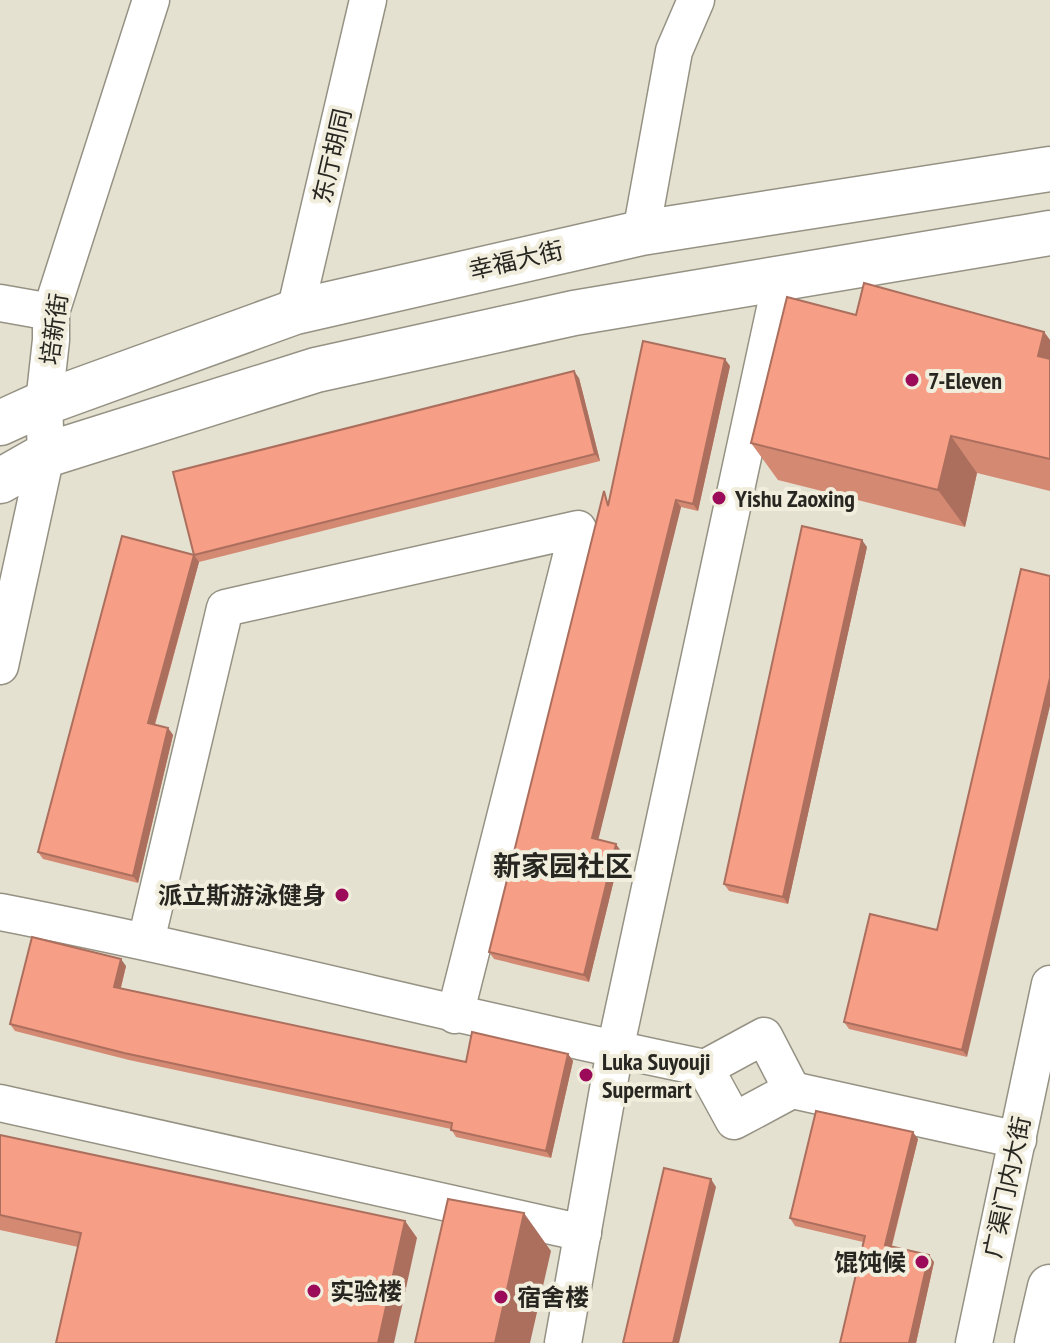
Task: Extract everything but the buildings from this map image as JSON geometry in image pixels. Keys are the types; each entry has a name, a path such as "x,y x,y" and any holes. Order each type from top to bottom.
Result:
{"main road":[{"name":"幸福大街","path":"0,423 44,403 295,312 641,233 1050,169"},
{"path":"0,481 46,455 316,370 574,313 1050,233"},
{"path":"1037,1343 1050,1287"}],"street":[{"name":"培新街","path":"0,666 46,455 44,403 51,312 151,0"},
{"name":"东厅胡同","path":"295,312 368,0"},
{"path":"641,233 674,51 696,0"},
{"path":"563,1343 615,1050 782,276"},
{"path":"0,303 51,312"},
{"path":"146,941 225,608 578,529 455,1015"},
{"path":"0,912 146,941 455,1015 705,1068 764,1036 792,1090"},
{"name":"广渠门内大街","path":"974,1343 1050,984"},
{"path":"705,1068 734,1121 792,1090 1018,1140"},
{"path":"0,1103 583,1233"}],"place":[{"name":"7-Eleven","path":"912,380"},
{"name":"Yishu Zaoxing","path":"719,498"},
{"name":"派立斯游泳健身","path":"342,895"},
{"name":"Luka Suyouji Supermart","path":"586,1075"},
{"name":"馄饨候","path":"922,1262"},
{"name":"实验楼","path":"314,1291"},
{"name":"宿舍楼","path":"501,1297"}],"district":[{"name":"新家园社区","path":"563,865"}]}
